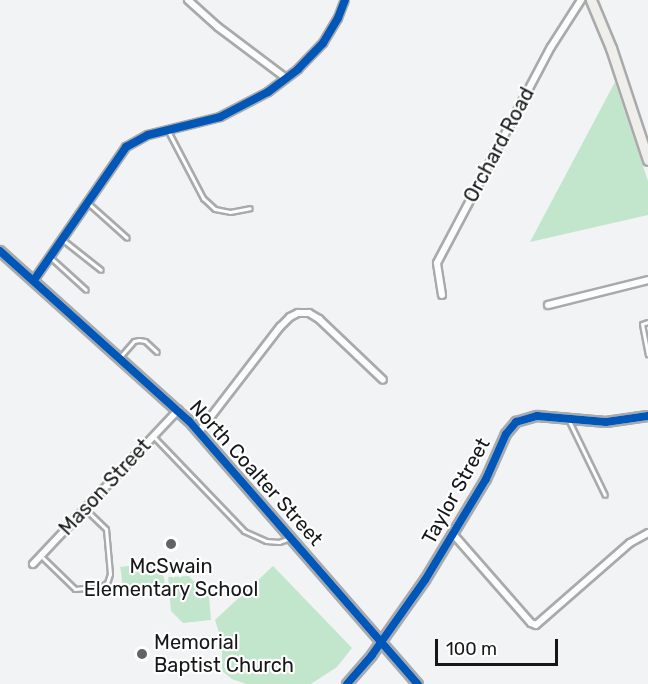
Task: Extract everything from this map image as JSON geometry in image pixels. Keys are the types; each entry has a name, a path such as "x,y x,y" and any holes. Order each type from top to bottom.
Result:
{"main road":[{"path":"591,0 611,48 648,157"}],"street":[{"path":"188,0 218,27 286,78"},
{"path":"34,280 126,147 144,136 211,121 234,111 286,78 323,43 338,18 345,0"},
{"name":"Orchard Road","path":"442,295 437,263 551,47 581,0"},
{"name":"North Coalter Street","path":"0,251 120,357 199,432 418,684"},
{"path":"548,304 648,280"},
{"path":"199,432 280,327 298,313 309,313 319,319 383,380"},
{"name":"Mason Street","path":"33,564 177,410"},
{"name":"Taylor Street","path":"347,684 425,580 486,479 506,434 514,424 532,416 606,422 648,416"},
{"path":"453,534 531,623 538,624 630,543 648,532"}],"lane":[{"path":"168,131 203,198 215,209 230,212 249,208"},
{"path":"87,202 127,238"},
{"path":"62,239 101,270"},
{"path":"50,257 86,290"},
{"path":"648,322 642,324 648,354"},
{"path":"120,357 134,341 139,340 145,341 158,352"},
{"path":"568,419 605,495"},
{"path":"153,436 244,531 266,541 279,542 292,537"},
{"path":"41,556 75,590 107,583 110,574 106,529 84,508"}],"green space":[{"path":"615,82 648,181 648,215 530,242"},
{"path":"162,562 165,587 123,592 120,567"},
{"path":"273,566 352,648 337,667 311,684 246,684 232,679 222,671 222,642 215,620"},
{"path":"189,576 197,585 197,590 202,590 201,596 209,596 211,620 183,623 171,611 168,577"}],"cycle path":[{"path":"34,280 126,147 148,135 220,117 268,92 298,69 323,43 338,18 345,0"},
{"path":"0,251 189,421 418,684"},
{"path":"347,684 372,655 425,580 486,479 506,434 516,422 537,416 606,422 648,416"}],"place":[{"name":"McSwain Elementary School","path":"171,544"},
{"name":"Memorial Baptist Church","path":"142,654"}]}
